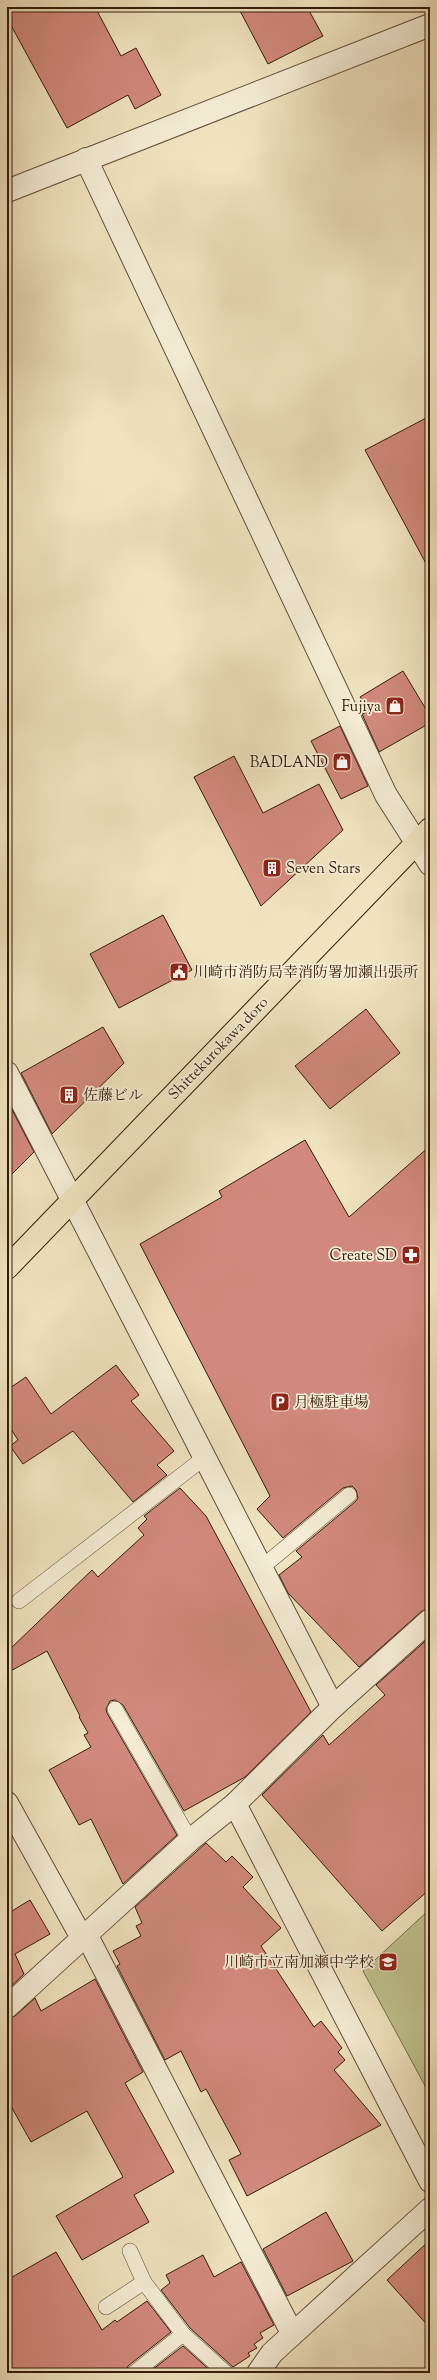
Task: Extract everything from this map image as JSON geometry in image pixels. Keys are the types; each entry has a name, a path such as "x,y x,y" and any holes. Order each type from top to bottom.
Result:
{"main road":[{"name":"Shittekurokawa doro","path":"7,1268 424,835"}],"street":[{"path":"7,191 430,25"},
{"path":"86,159 386,795 424,835 430,864"},
{"path":"7,1073 71,1201 333,1707"},
{"path":"7,2007 190,1840 235,1804 333,1707 430,1620"},
{"path":"7,1804 84,1936 292,2333"},
{"path":"235,1804 430,2181"},
{"path":"258,2373 272,2353 292,2333 430,2209"}],"lane":[{"path":"19,1601 204,1458"},
{"path":"261,1568 349,1495"},
{"path":"115,1709 190,1840"},
{"path":"130,2251 144,2282 183,2334 226,2373"},
{"path":"106,2307 144,2282"},
{"path":"134,2373 183,2334"}],"green space":[{"path":"430,1909 430,2095 363,1971"}],"building":[{"path":"7,7 95,7 121,56 136,48 161,95 135,109 128,95 67,128 7,18"},
{"path":"238,7 307,7 323,36 268,64"},
{"path":"430,416 430,571 365,450"},
{"name":"Fujiya","path":"403,671 430,716 430,723 379,752 362,714 369,711 360,697"},
{"name":"BADLAND","path":"340,726 368,786 341,799 311,741"},
{"name":"Seven Stars","path":"234,756 263,813 319,784 343,830 261,906 194,777"},
{"path":"163,915 192,970 119,1008 90,954"},
{"path":"366,1009 400,1053 330,1109 295,1066"},
{"name":"佐藤ビル","path":"103,1027 124,1063 52,1134 21,1073"},
{"path":"7,1100 34,1152 7,1179"},
{"path":"305,1140 349,1217 430,1146 430,1608 422,1611 359,1667 288,1593 279,1575 302,1557 296,1551 355,1502 358,1498 356,1490 352,1486 343,1488 283,1538 257,1509 270,1496 140,1244 222,1197 219,1191"},
{"path":"116,1365 139,1395 131,1401 174,1451 157,1465 167,1475 133,1502 73,1431 23,1464 10,1446 18,1440 7,1423 7,1390 26,1377 51,1414"},
{"path":"180,1488 206,1516 311,1712 245,1777 184,1811 123,1705 115,1700 110,1701 106,1709 107,1713 177,1835 123,1884 91,1819 79,1825 49,1770 91,1747 84,1735 88,1733 79,1717 80,1716 47,1651 7,1673 7,1652 92,1570 98,1577 144,1535 138,1528 147,1519 144,1516"},
{"name":"川崎市立南加瀬中学校","path":"430,1637 430,1889 382,1931 262,1795 323,1735 329,1745 385,1695 376,1685"},
{"path":"206,1843 226,1862 232,1856 253,1877 243,1887 281,1928 261,1946 314,2027 321,2021 342,2048 338,2052 345,2060 334,2070 381,2125 247,2196 229,2160 241,2154 206,2089 201,2092 181,2051 165,2060 117,1966 120,1964 113,1951 141,1936 136,1926 142,1923 135,1907"},
{"path":"30,1900 50,1934 15,1954 24,1974 7,1990 7,1914"},
{"path":"95,1979 143,2072 125,2083 174,2172 134,2195 149,2222 82,2260 56,2216 123,2177 87,2111 31,2142 7,2099 7,2019 15,2016 35,1998 41,2011"},
{"path":"326,2212 353,2261 287,2296 263,2249"},
{"path":"430,2240 430,2328 387,2280"},
{"path":"56,2252 102,2330 115,2320 117,2322 147,2301 171,2332 128,2366 125,2373 7,2373 7,2280"},
{"path":"203,2255 214,2277 241,2262 274,2325 260,2333 263,2338 254,2344 257,2348 248,2353 250,2356 233,2367 190,2328 161,2290 170,2283 166,2275"},
{"path":"183,2346 213,2373 148,2373"}],"place":[{"name":"Fujiya","path":"395,706"},
{"name":"BADLAND","path":"342,762"},
{"name":"Seven Stars","path":"272,868"},
{"name":"川崎市消防局幸消防署加瀬出張所","path":"179,972"},
{"name":"佐藤ビル","path":"69,1095"},
{"name":"Create SD","path":"411,1255"},
{"name":"月極駐車場","path":"280,1402"},
{"name":"川崎市立南加瀬中学校","path":"388,1962"}]}
